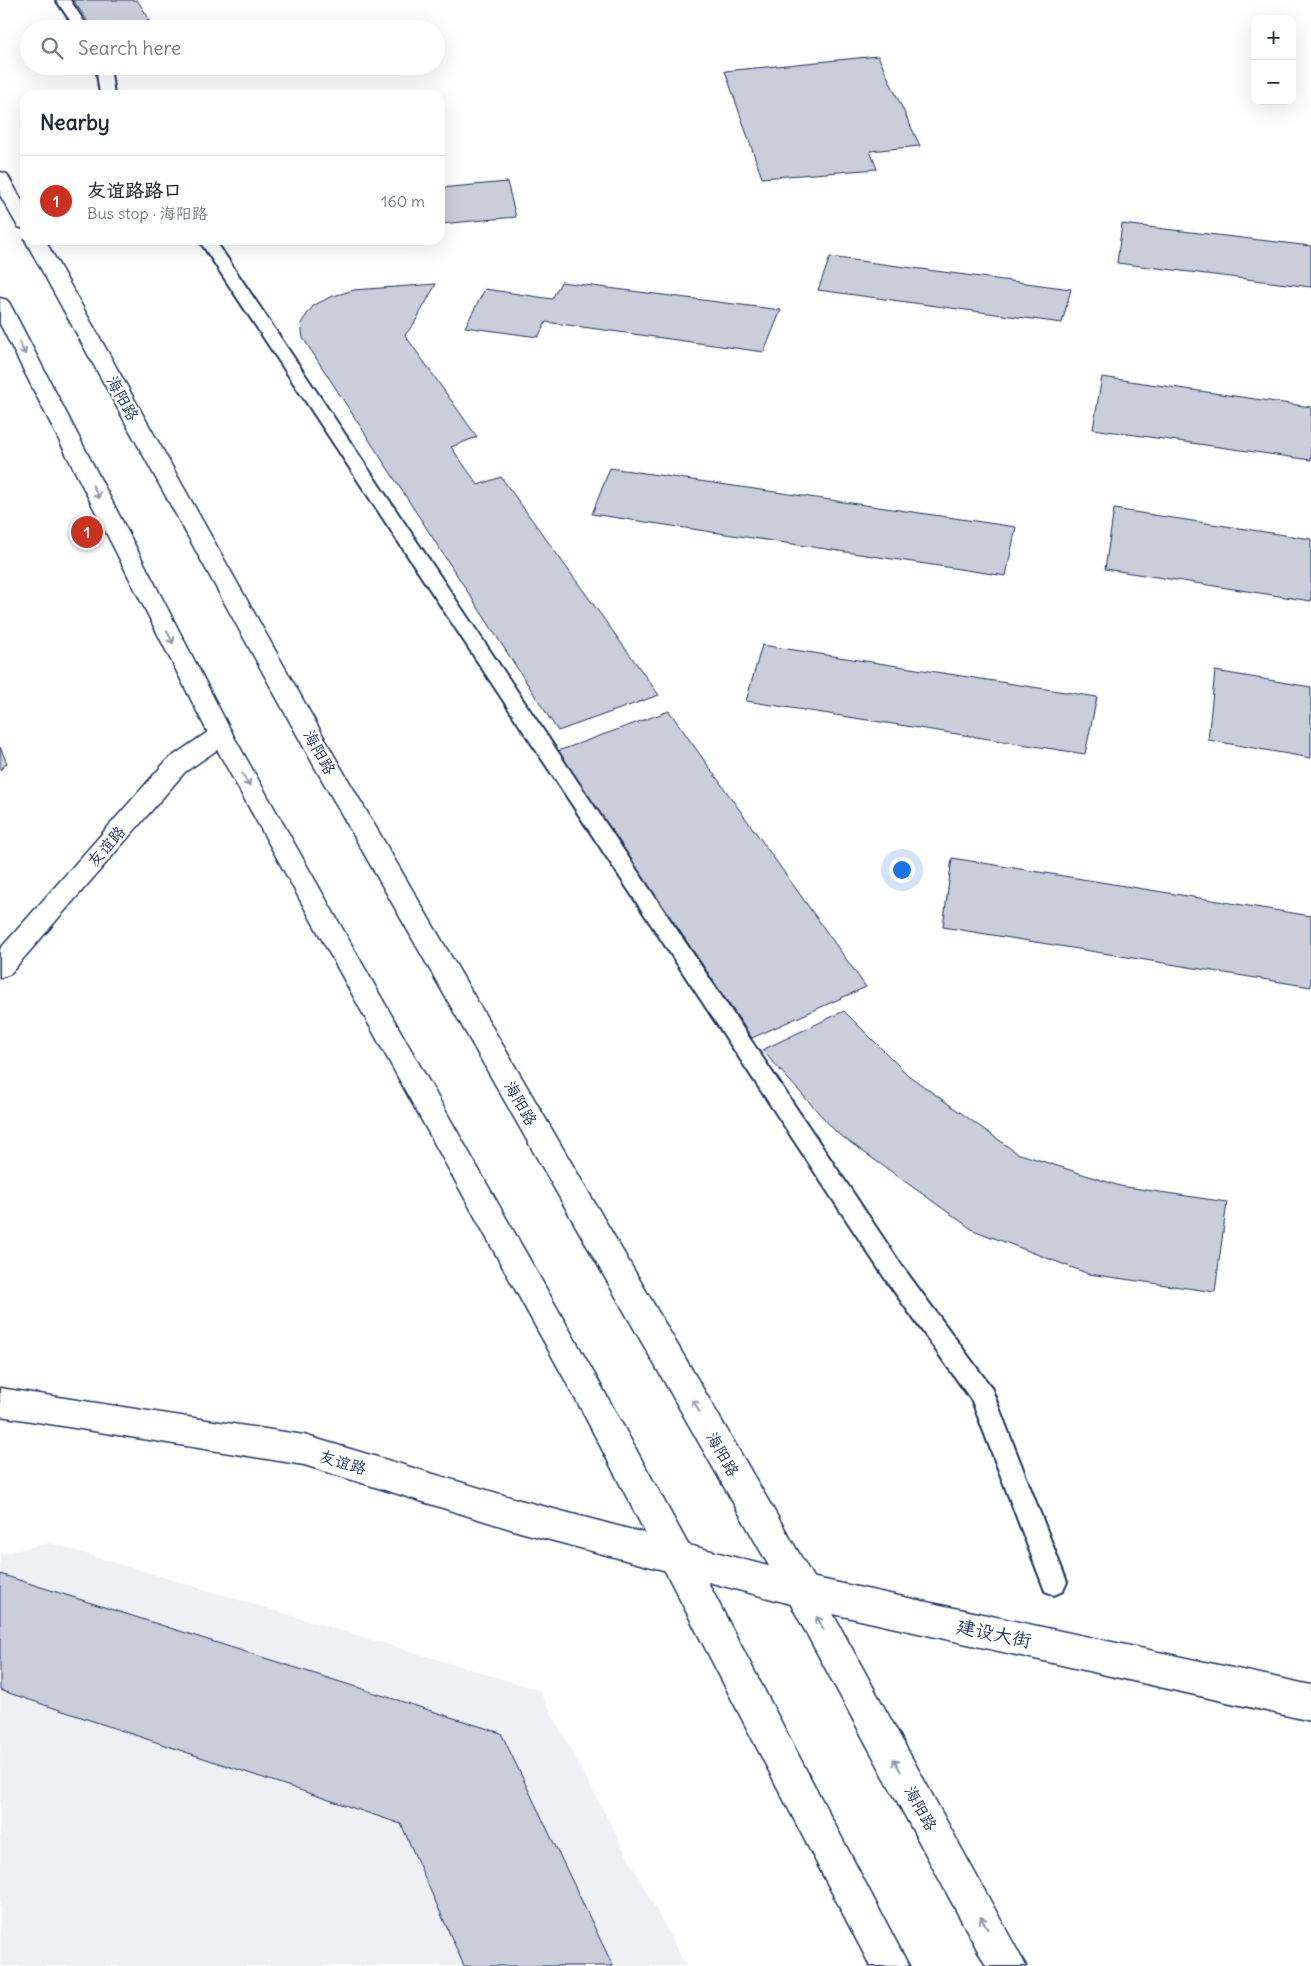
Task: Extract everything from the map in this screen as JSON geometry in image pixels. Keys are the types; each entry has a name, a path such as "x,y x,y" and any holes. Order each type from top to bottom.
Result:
{"main road":[{"path":"0,178 20,213"},
{"name":"海阳路","path":"38,245 326,764 802,1591 1007,1966"},
{"path":"0,304 221,735 592,1399 678,1559 890,1966"},
{"name":"友谊路","path":"0,968 176,766 221,735"},
{"name":"友谊路","path":"0,1402 304,1450 520,1516 678,1559"},
{"name":"建设大街","path":"678,1559 802,1591 1311,1703"}],"lane":[{"path":"63,0 76,20"},
{"path":"104,75 106,90"},
{"path":"210,245 894,1274 982,1395 1054,1582"}],"shaded area":[{"path":"50,1543 539,1690 686,1966 0,1966 0,1554"}],"building":[{"path":"73,0 137,0 150,20 87,20"},
{"path":"878,56 920,146 870,151 877,169 762,178 725,71"},
{"path":"507,182 516,217 445,224 445,188"},
{"path":"1122,224 1311,246 1311,287 1117,263"},
{"path":"830,257 1071,289 1062,323 818,290"},
{"path":"561,282 781,310 764,352 546,322 538,337 465,327 485,289 552,299"},
{"path":"436,284 414,324 405,335 477,437 451,447 478,485 501,477 659,695 558,731 303,338 301,323 313,306 330,297 354,290"},
{"path":"1102,377 1311,407 1311,460 1093,429"},
{"path":"610,468 1016,527 1006,576 592,514"},
{"path":"1114,509 1311,539 1311,601 1105,569"},
{"path":"762,645 1097,697 1085,754 746,701"},
{"path":"1215,671 1311,687 1311,758 1208,740"},
{"path":"669,711 866,987 752,1038 558,751"},
{"path":"0,747 7,763 0,770"},
{"path":"952,858 1311,916 1311,987 943,927"},
{"path":"844,1011 908,1075 1017,1153 1120,1186 1227,1202 1215,1292 1089,1274 973,1230 837,1133 762,1050"},
{"path":"0,1574 501,1733 613,1966 464,1966 401,1824 0,1690"}],"place":[{"name":"友谊路路口","path":"87,532"}]}
